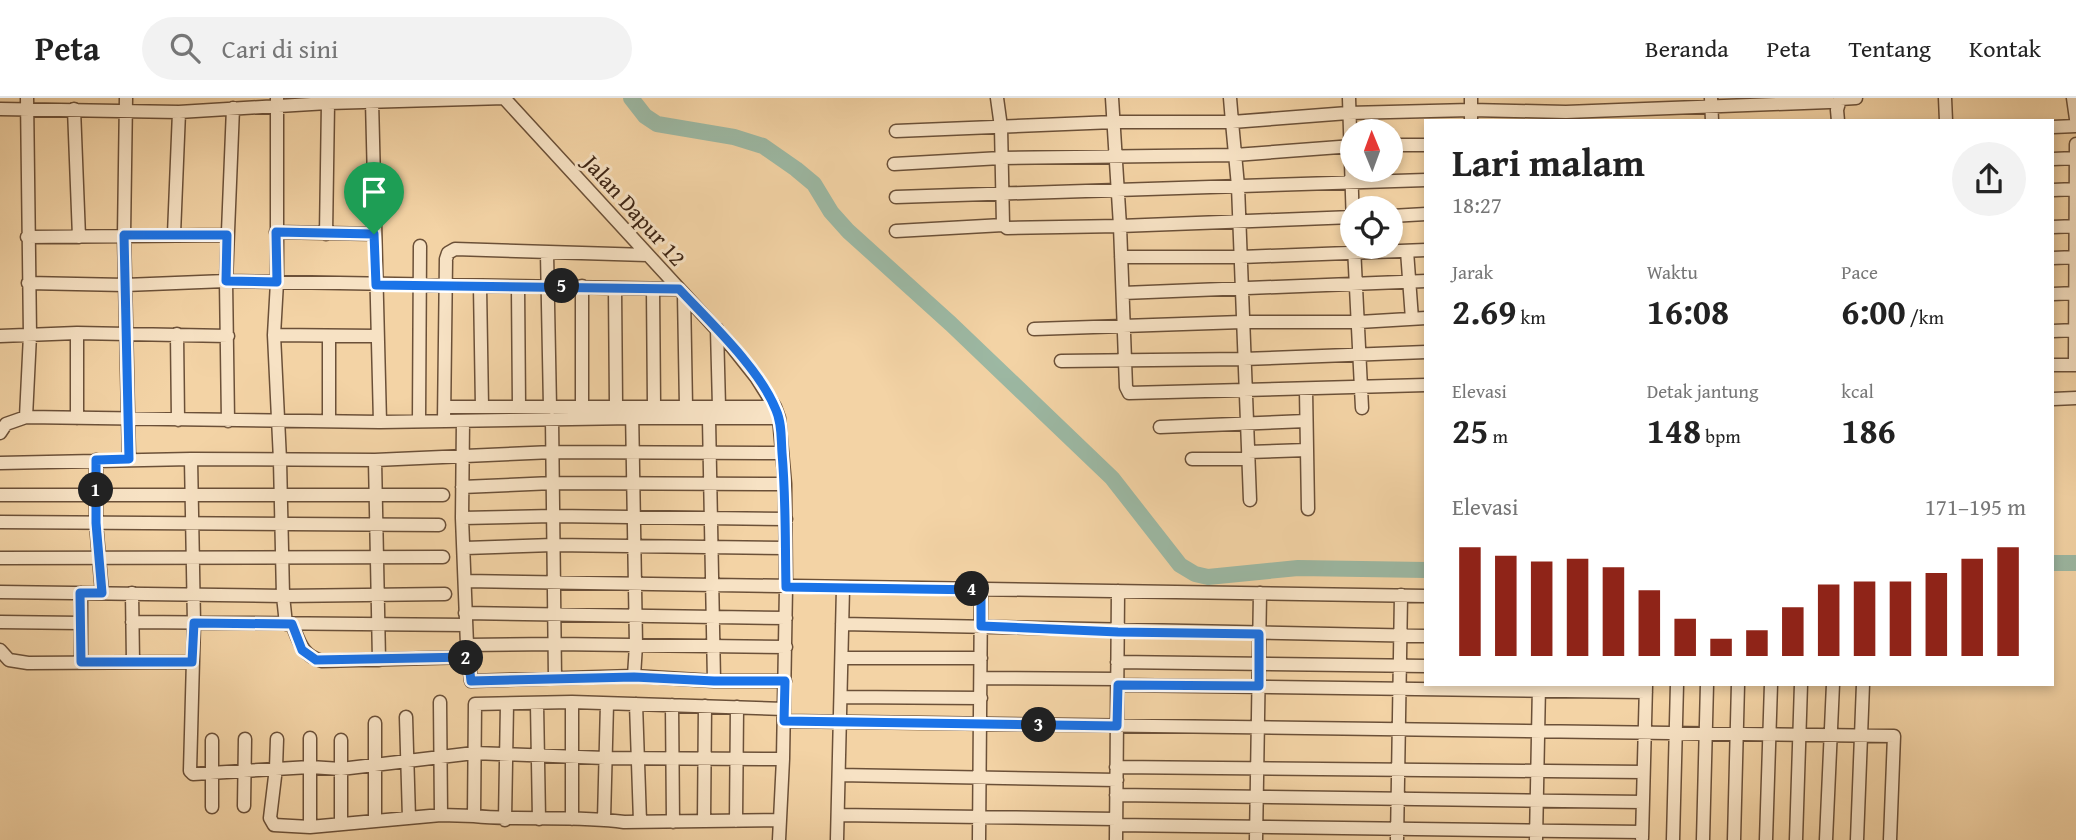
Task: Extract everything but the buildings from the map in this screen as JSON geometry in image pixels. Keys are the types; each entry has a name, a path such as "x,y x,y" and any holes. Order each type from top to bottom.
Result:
{"street":[{"path":"0,109 27,103 74,109 125,105 180,112 277,102 505,98"},
{"name":"Jalan Dapur 12","path":"505,98 717,329 756,377 777,413 786,519 786,647 779,840"},
{"path":"997,98 1001,127 1003,225"},
{"path":"1112,98 1126,387 1133,394 1424,385"},
{"path":"1230,98 1238,186 1237,221 1241,257 1250,500"},
{"path":"1349,98 1349,119"},
{"path":"1564,98 1566,117"},
{"path":"1838,119 1840,99 1856,98"},
{"path":"1945,98 1946,119"},
{"path":"2073,98 2076,119"},
{"path":"896,131 1114,122 1232,122 1348,113 1471,110 1566,117 1711,102 1829,100 1830,119"},
{"path":"277,102 277,282 274,335 283,596 289,624 302,650 316,660 379,660 555,643 786,647"},
{"path":"372,102 380,422"},
{"path":"26,416 30,335 27,103"},
{"path":"326,234 328,103"},
{"path":"125,105 124,235 129,459"},
{"path":"229,421 226,281 233,108"},
{"path":"74,109 79,237"},
{"path":"174,234 180,112"},
{"path":"2054,127 2076,126"},
{"path":"2054,365 2076,365 2076,144"},
{"path":"1404,145 1424,145"},
{"path":"894,164 1002,158 1235,155 1340,147"},
{"path":"2054,159 2076,158"},
{"path":"896,197 1424,180"},
{"path":"1350,183 1351,196"},
{"path":"2054,190 2076,189"},
{"path":"1403,215 1424,214"},
{"path":"896,231 1003,225 1007,228 1120,226 1340,217"},
{"path":"2054,227 2076,226"},
{"path":"276,232 374,234"},
{"path":"27,237 227,235"},
{"path":"419,421 421,246"},
{"path":"1403,251 1424,250"},
{"path":"444,421 446,259 452,251 647,255"},
{"path":"1121,257 1241,257 1340,251"},
{"path":"1407,251 1412,319"},
{"path":"547,253 555,678"},
{"path":"2054,258 2076,257"},
{"path":"1356,259 1362,408"},
{"path":"28,283 125,285 226,281 582,286 682,292 686,407"},
{"path":"1123,293 1357,286 1424,281"},
{"path":"480,286 482,407"},
{"path":"582,286 582,407"},
{"path":"518,287 519,407"},
{"path":"615,288 616,405"},
{"path":"653,289 654,405"},
{"path":"2054,294 2076,293"},
{"path":"1034,329 1424,318"},
{"path":"717,329 719,407"},
{"path":"2054,331 2076,330"},
{"path":"0,336 77,333 228,336"},
{"path":"77,333 77,418"},
{"path":"177,334 178,420"},
{"path":"274,335 377,336"},
{"path":"329,336 329,421"},
{"path":"1061,361 1243,359 1424,352"},
{"path":"1306,390 1308,509"},
{"path":"2054,399 2076,398"},
{"path":"444,407 519,407 551,413 582,407 616,405 632,412 654,405 719,407 777,413"},
{"path":"632,412 636,645 634,677"},
{"path":"0,433 6,424 26,416 129,420 277,419 380,422 463,421 551,413 632,412 709,419 777,413"},
{"path":"709,419 714,681"},
{"path":"463,421 466,619 471,681 634,677 785,681"},
{"path":"1160,427 1306,421"},
{"path":"1192,459 1307,450"},
{"path":"0,463 191,458 375,460 552,452 782,453"},
{"path":"191,458 194,623 190,771 193,774 276,768 341,769 474,753 605,758 783,759"},
{"path":"96,460 96,523 102,593"},
{"path":"375,460 379,660"},
{"path":"463,486 785,484"},
{"path":"0,495 443,495"},
{"path":"463,517 786,519"},
{"path":"0,522 439,525"},
{"path":"465,548 553,545 785,548"},
{"path":"0,558 443,557"},
{"path":"466,581 1424,596"},
{"path":"837,840 843,588"},
{"path":"979,840 981,590"},
{"path":"0,592 283,596 445,594"},
{"path":"1116,840 1118,592"},
{"path":"80,593 81,662"},
{"path":"132,593 133,662"},
{"path":"1256,833 1260,593"},
{"path":"1397,834 1401,595"},
{"path":"132,622 378,625 555,614 786,618"},
{"path":"0,622 81,623"},
{"path":"842,624 1118,632 1424,636"},
{"path":"0,650 9,660 28,663 192,662"},
{"path":"842,657 981,659"},
{"path":"1118,662 1424,666"},
{"path":"838,816 1116,822 1256,833 1642,836 1646,688 1399,689 981,678"},
{"path":"1673,840 1676,686"},
{"path":"1703,840 1707,686"},
{"path":"1734,840 1738,686"},
{"path":"1766,840 1771,686"},
{"path":"1796,840 1801,686"},
{"path":"1826,840 1833,686"},
{"path":"1857,840 1863,686"},
{"path":"1536,835 1539,688"},
{"path":"841,697 981,698"},
{"path":"440,702 441,815"},
{"path":"474,817 475,704 572,702 737,707 840,722 1894,736 1890,840"},
{"path":"572,702 572,819"},
{"path":"505,820 507,704"},
{"path":"537,704 539,819"},
{"path":"604,819 607,704"},
{"path":"636,704 640,821"},
{"path":"672,705 673,822"},
{"path":"704,821 705,706"},
{"path":"736,821 737,707"},
{"path":"406,717 408,818"},
{"path":"375,723 375,820"},
{"path":"310,738 310,827"},
{"path":"244,806 245,739"},
{"path":"277,739 270,818 274,825 310,827 441,815 505,820 779,820"},
{"path":"212,740 212,807"},
{"path":"341,740 341,823"},
{"path":"1116,766 1643,772"},
{"path":"839,775 1117,780"},
{"path":"1116,795 1643,802"}],"waterway":[{"path":"631,98 645,116 657,124 734,137 763,146 814,184 831,212 848,231 951,324 1112,478 1180,565 1195,574 1208,577 1298,568 1424,570"},
{"path":"2054,563 2076,563"}],"route":[{"path":"276,232 374,234 376,285 679,289 756,377 779,418 785,484 786,587 981,590 981,626 1259,634 1259,686 1118,685 1117,726 784,721 785,681 634,677 471,681 468,657 316,660 302,650 292,624 194,623 192,662 81,662 80,593 102,593 96,523 96,460 129,459 124,235 227,235 226,281 277,282 276,232"}]}
